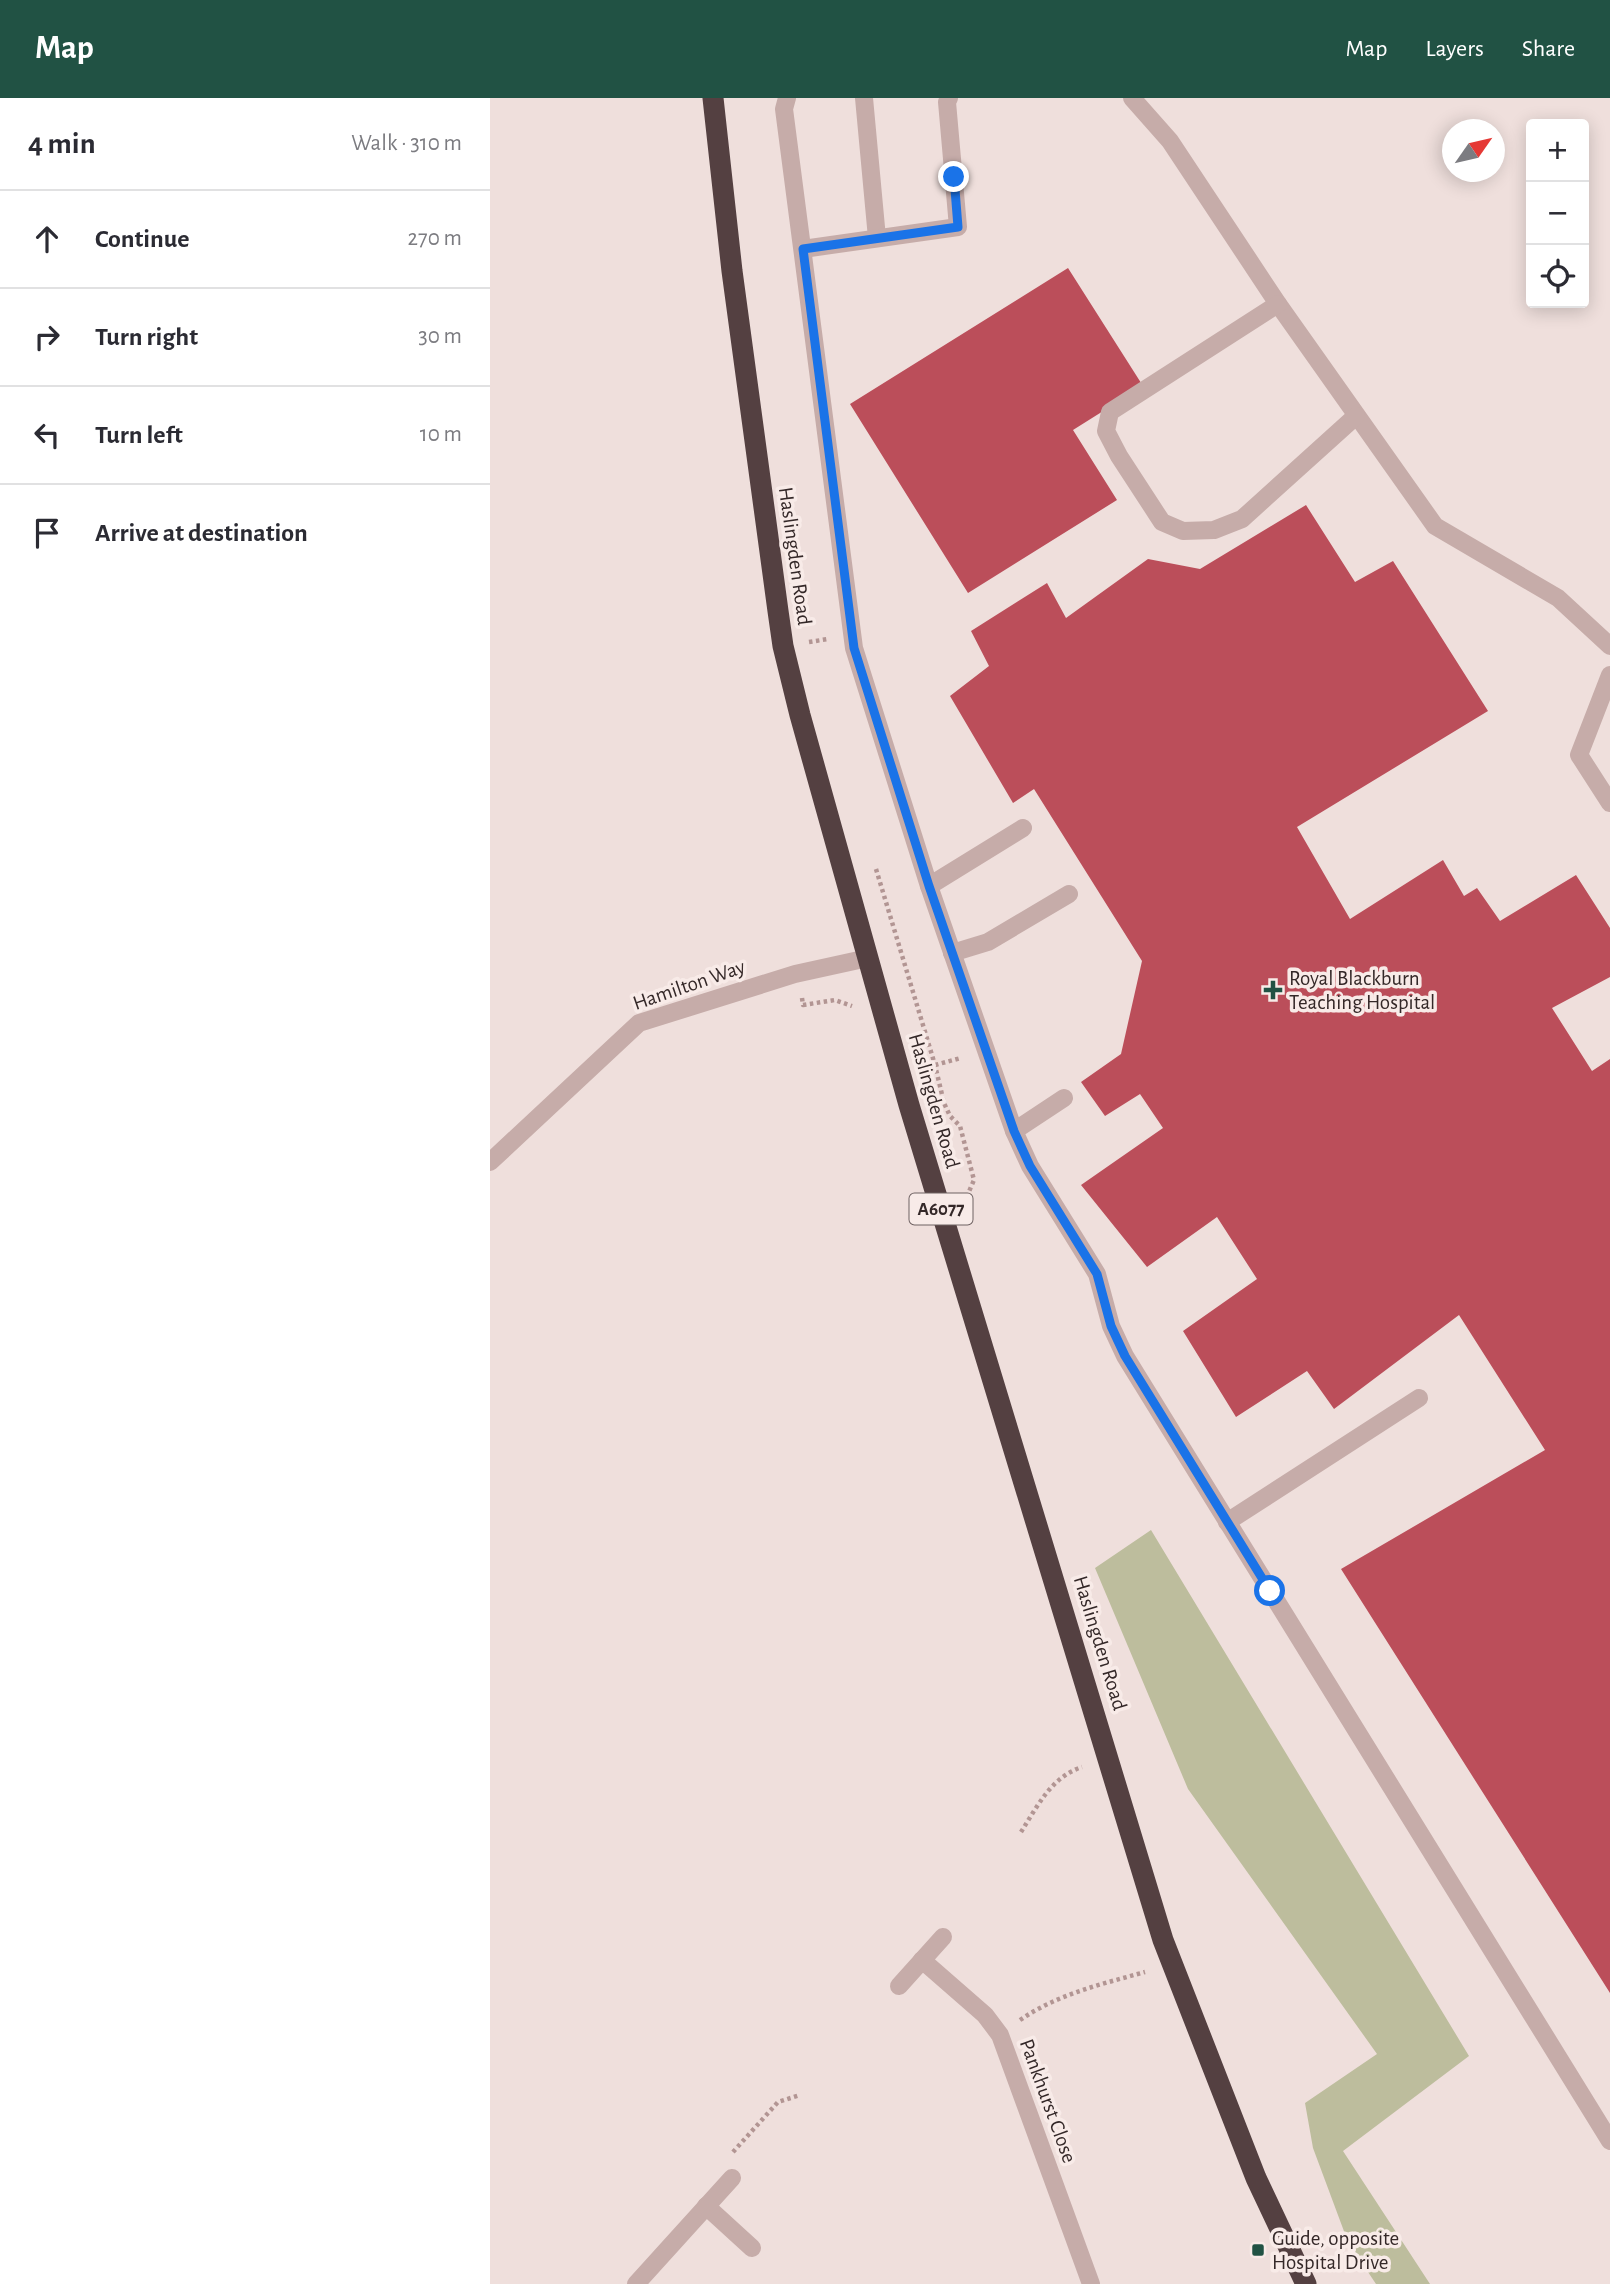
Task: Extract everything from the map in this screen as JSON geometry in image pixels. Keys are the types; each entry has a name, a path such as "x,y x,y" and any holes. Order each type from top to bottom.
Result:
{"highway":[{"name":"Haslingden Road","path":"713,98 732,271 783,646 800,715 909,1105 1163,1940 1256,2178 1306,2284"}],"street":[{"path":"787,98 784,110 854,648 929,886 1014,1131 1030,1166 1097,1274 1111,1326 1125,1356 1610,2141"},
{"path":"864,98 877,238"},
{"path":"803,249 958,227 947,102 949,98"},
{"path":"1132,98 1170,141 1278,304 1435,526 1558,598 1610,646"},
{"path":"1278,304 1110,412 1106,431 1162,522 1183,531 1214,530 1242,519 1356,416"},
{"path":"1610,675 1579,755 1610,803"},
{"path":"929,886 1023,828"},
{"path":"952,953 988,942 1069,894"},
{"name":"Hamilton Way","path":"490,1162 639,1023 795,974 868,957"},
{"path":"1014,1131 1065,1098"},
{"path":"1227,1522 1419,1398"},
{"path":"899,1986 943,1937"},
{"name":"Pankhurst Close","path":"922,1960 985,2015 1000,2035 1091,2284"},
{"path":"636,2284 732,2178"},
{"path":"706,2206 752,2248"}],"path":[{"path":"783,646 853,635"},
{"path":"795,974 803,1005 835,1000 851,1004 857,1010"},
{"path":"1021,1832 1048,1790 1075,1769"},
{"path":"1000,2035 1045,2004 1068,1994 1173,1964"},
{"path":"732,2178 730,2154 778,2102 800,2095"}],"green space":[{"path":"1151,1530 1469,2056 1343,2151 1430,2284 1376,2284 1348,2242 1313,2148 1305,2103 1377,2054 1188,1789 1095,1568"}],"building":[{"path":"1068,268 1143,386 1073,430 1117,500 968,593 850,404"},
{"name":"Royal Blackburn Teaching Hospital","path":"1306,505 1355,582 1393,561 1488,711 1297,827 1350,919 1443,860 1464,896 1477,888 1500,921 1576,875 1610,928 1610,977 1552,1008 1592,1071 1610,1059 1610,1993 1341,1569 1545,1450 1459,1315 1334,1409 1307,1371 1236,1417 1183,1331 1257,1279 1217,1217 1147,1267 1081,1185 1163,1128 1140,1094 1105,1116 1081,1082 1121,1054 1142,961 1034,789 1013,803 950,696 989,666 971,631 1047,583 1066,618 1148,559 1200,569"}],"place":[{"name":"Royal Blackburn Teaching Hospital","path":"1273,990"},
{"name":"Guide, opposite Hospital Drive","path":"1258,2250"}],"route":[{"path":"954,177 958,227 803,249 854,648 929,886 1014,1131 1030,1166 1097,1274 1111,1326 1125,1356 1270,1591"}]}
